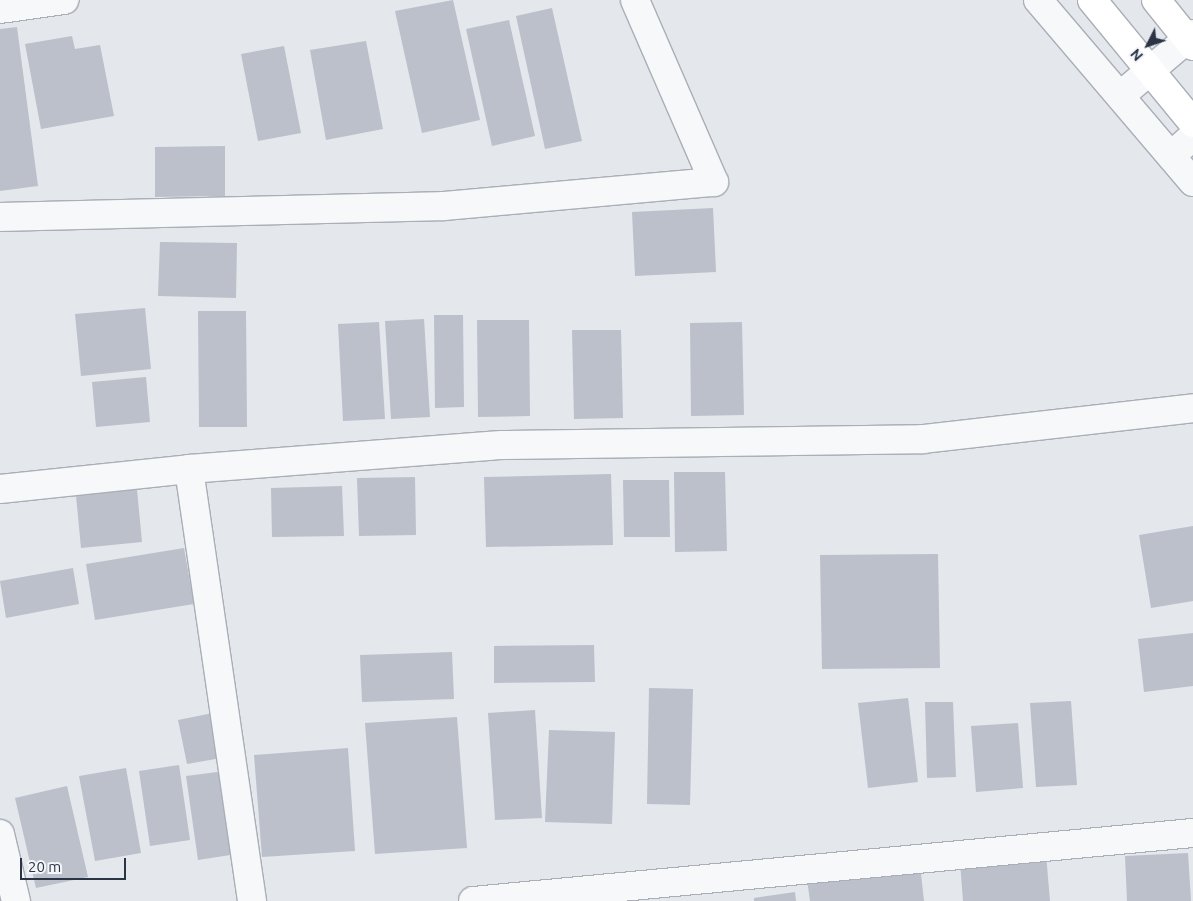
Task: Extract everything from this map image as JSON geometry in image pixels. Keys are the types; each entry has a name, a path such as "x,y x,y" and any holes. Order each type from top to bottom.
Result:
{"highway":[{"path":"1092,0 1193,123"},
{"path":"1156,0 1191,40"}],"street":[{"path":"0,9 64,0"},
{"path":"0,217 444,206 714,182 635,0"},
{"path":"1038,0 1193,182"},
{"path":"1120,96 1149,71 1191,40"},
{"path":"1171,156 1193,136"},
{"path":"0,489 190,469 502,445 923,438 1193,408"},
{"path":"190,469 252,901"},
{"path":"473,901 1193,833"},
{"path":"0,834 16,901"}],"building":[{"path":"453,0 480,120 422,133 395,11"},
{"path":"552,8 582,141 545,149 516,16"},
{"path":"509,20 535,136 492,146 466,29"},
{"path":"17,27 38,186 0,191 0,29"},
{"path":"72,36 75,49 100,45 114,116 41,129 25,44"},
{"path":"366,41 383,129 326,140 310,50"},
{"path":"284,46 301,133 258,141 241,54"},
{"path":"225,146 225,196 155,197 155,147"},
{"path":"713,208 716,272 635,276 632,212"},
{"path":"160,242 237,243 236,298 158,296"},
{"path":"145,308 151,369 81,376 75,314"},
{"path":"198,311 246,311 247,427 199,427"},
{"path":"434,315 463,315 464,407 435,408"},
{"path":"424,319 430,417 391,419 385,321"},
{"path":"477,320 529,320 530,416 478,417"},
{"path":"379,322 385,419 343,421 338,324"},
{"path":"742,322 744,415 691,416 690,323"},
{"path":"572,330 621,330 623,418 574,419"},
{"path":"146,377 150,422 96,427 92,382"},
{"path":"674,472 725,472 727,551 675,552"},
{"path":"611,474 613,545 486,547 484,477"},
{"path":"415,477 416,535 359,536 357,478"},
{"path":"136,479 142,542 81,548 75,485"},
{"path":"623,480 669,480 670,537 624,537"},
{"path":"342,486 344,536 272,537 271,488"},
{"path":"1193,526 1193,601 1151,608 1139,535"},
{"path":"184,548 194,604 95,620 86,564"},
{"path":"938,554 940,668 822,669 820,555"},
{"path":"73,568 79,604 6,618 0,581"},
{"path":"1193,633 1193,686 1144,692 1138,639"},
{"path":"594,645 595,682 494,683 494,646"},
{"path":"452,652 454,699 362,702 360,655"},
{"path":"649,688 693,689 690,805 647,804"},
{"path":"908,698 918,782 868,788 858,703"},
{"path":"1071,701 1077,785 1036,787 1030,703"},
{"path":"925,702 953,702 956,777 927,778"},
{"path":"535,710 542,818 495,820 488,713"},
{"path":"218,712 227,757 187,764 178,720"},
{"path":"457,717 467,848 375,854 365,723"},
{"path":"1018,723 1023,788 976,792 971,726"},
{"path":"549,730 615,732 612,824 545,822"},
{"path":"348,748 355,851 262,857 254,755"},
{"path":"179,765 190,840 150,846 139,771"},
{"path":"126,768 141,853 95,861 79,776"},
{"path":"225,771 237,854 198,860 186,776"},
{"path":"67,786 88,877 36,888 15,798"},
{"path":"1188,853 1191,901 1127,901 1125,856"},
{"path":"1046,854 1050,901 963,901 960,862"},
{"path":"920,865 924,901 810,901 807,879"},
{"path":"795,892 796,901 754,901 754,898"}]}
